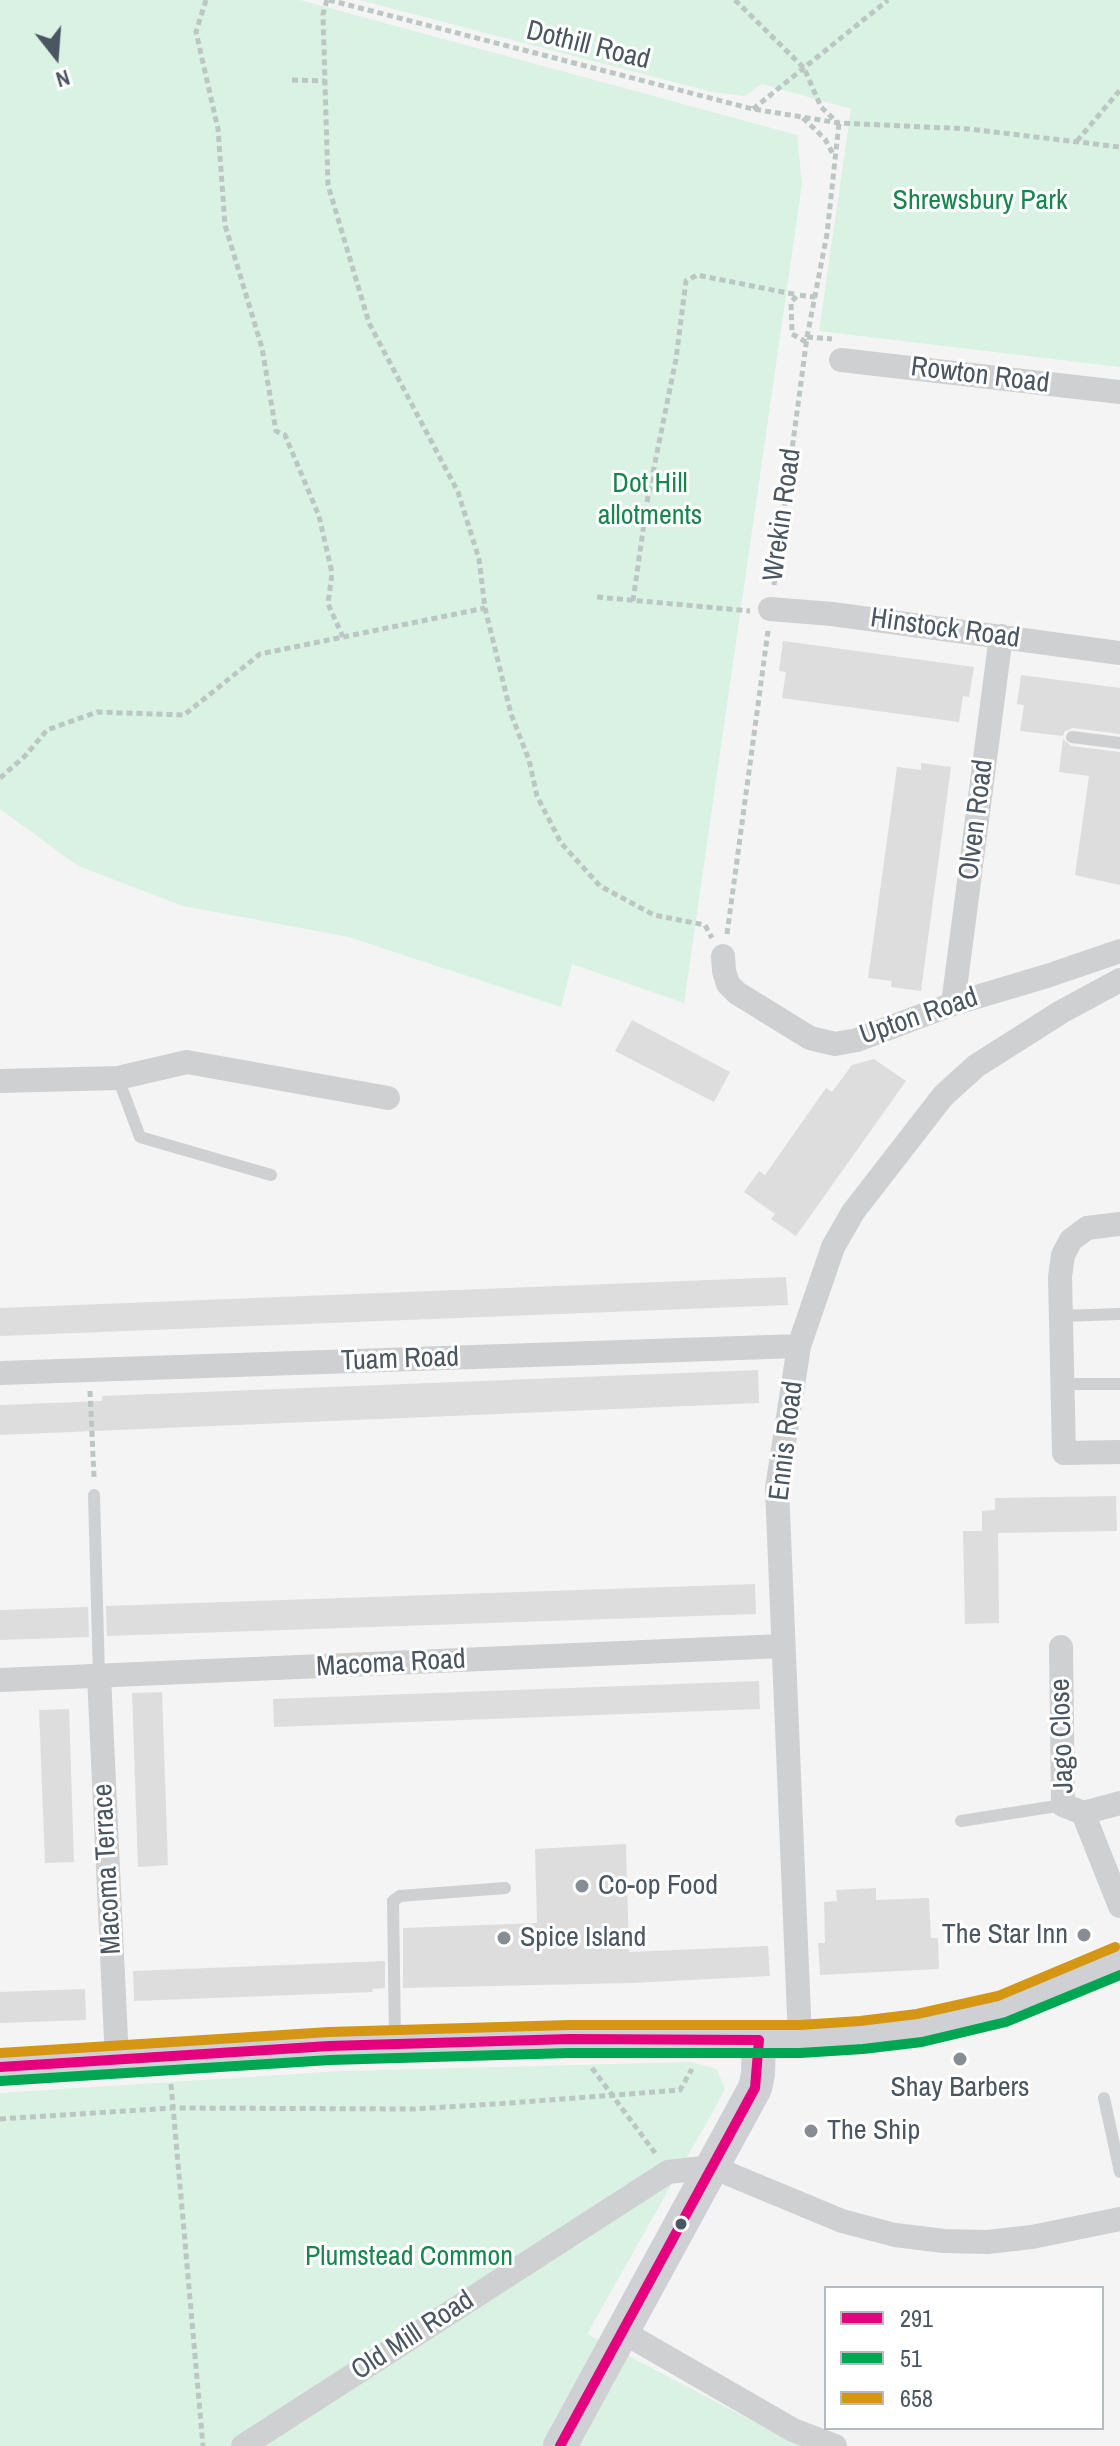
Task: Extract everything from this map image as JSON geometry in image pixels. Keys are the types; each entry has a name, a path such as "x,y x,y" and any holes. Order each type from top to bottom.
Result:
{"street":[{"name":"Rowton Road","path":"841,360 1120,392"},
{"name":"Hinstock Road","path":"770,609 832,614 1120,653"},
{"name":"Olven Road","path":"953,1004 1001,636"},
{"name":"Upton Road","path":"723,956 728,984 737,993 810,1038 835,1044 857,1040 953,1004 1120,951"},
{"name":"Ennis Road","path":"800,2039 777,1488 799,1346 833,1247 853,1212 943,1096 976,1066 1061,1012 1120,980"},
{"path":"0,1081 118,1078 187,1062 388,1098"},
{"path":"1120,1224 1087,1228 1071,1240 1063,1255 1060,1277 1064,1453 1120,1452"},
{"name":"Tuam Road","path":"0,1373 799,1346"},
{"name":"Macoma Road","path":"0,1680 782,1646"},
{"name":"Jago Close","path":"1061,1647 1073,1809 1120,1906"},
{"name":"Macoma Terrace","path":"99,1676 117,2061"},
{"name":"Jago Close","path":"1073,1809 1120,1803"},
{"path":"0,2067 395,2043 800,2039 905,2030 1002,2009 1120,1960"},
{"path":"560,2446 755,2088 759,2040"},
{"path":"712,2167 842,2221 895,2235 987,2242 1032,2237 1120,2219"},
{"name":"Old Mill Road","path":"243,2446 668,2172 712,2167"},
{"path":"623,2332 793,2430 835,2446"}],"lane":[{"path":"1072,737 1120,743"},
{"path":"118,1078 140,1137 271,1175"},
{"path":"1061,1316 1119,1314"},
{"path":"1062,1384 1120,1384"},
{"path":"94,1495 99,1676"},
{"path":"961,1821 1073,1809"},
{"path":"395,2043 393,1901 400,1896 505,1888"},
{"path":"1104,2098 1120,2172"}],"path":[{"path":"206,0 196,32 218,129 225,225 262,348 276,431 285,435 319,516 332,573 328,604 343,637"},
{"path":"328,0 323,14 328,185 369,323 458,492 479,559 485,608 511,714 529,760 537,796 561,843 600,886 654,915 705,925 723,956"},
{"name":"Dothill Road","path":"328,0 753,109 839,123 969,129 1120,147"},
{"path":"735,0 804,68 821,107 839,123"},
{"path":"753,109 888,0"},
{"path":"292,80 325,81"},
{"path":"1077,142 1120,90"},
{"path":"802,117 825,139 835,160"},
{"name":"Wrekin Road","path":"732,907 806,342 827,234 839,123"},
{"path":"633,601 647,502 676,359 686,281 697,275 815,297"},
{"path":"798,295 791,302 792,334 806,342"},
{"path":"597,597 740,613 770,609"},
{"path":"0,778 25,756 47,730 97,712 184,715 260,654 485,608"},
{"path":"89,1370 94,1495"},
{"path":"569,2039 668,2172"},
{"path":"0,2119 172,2108 414,2109 680,2090 693,2066"},
{"path":"182,2083 170,2084 203,2446"}],"green space":[{"name":"Dot Hill allotments","path":"0,0 300,0 797,135 802,184 684,1003 572,964 561,1007 349,937 183,906 78,866 0,809"},
{"name":"Shrewsbury Park","path":"359,0 1120,0 1120,367 819,331 851,109 762,84 745,96 712,92"},
{"name":"Plumstead Common","path":"691,2062 717,2069 725,2090 587,2334 800,2446 0,2446 0,2093 341,2071"}],"building":[{"path":"783,641 974,667 969,697 963,696 959,722 782,698 786,672 779,671"},
{"path":"1021,675 1120,688 1120,734 1073,728 1065,731 1063,736 1020,731 1024,705 1017,704"},
{"path":"1063,739 1071,746 1120,752 1120,885 1075,875 1089,776 1059,772"},
{"path":"921,763 951,767 921,991 891,987 892,981 868,978 897,767 921,770"},
{"path":"632,1020 730,1072 714,1102 615,1051"},
{"path":"874,1059 906,1081 796,1236 771,1219 775,1214 744,1192 759,1171 765,1175 826,1088 832,1092 852,1065"},
{"path":"786,1277 788,1305 0,1336 0,1308"},
{"path":"758,1370 759,1403 0,1435 0,1405 102,1401 102,1396"},
{"path":"1116,1496 1117,1531 998,1533 999,1623 965,1624 963,1531 982,1531 982,1511 995,1510 995,1498"},
{"path":"755,1584 756,1614 107,1636 106,1606"},
{"path":"88,1607 89,1637 0,1640 0,1610"},
{"path":"759,1681 760,1709 274,1727 273,1699"},
{"path":"162,1692 168,1865 138,1867 132,1693"},
{"path":"69,1709 74,1862 45,1863 39,1710"},
{"path":"626,1844 629,1952 768,1946 770,1976 631,1983 403,1988 403,1928 537,1923 535,1849"},
{"path":"876,1888 876,1900 929,1898 931,1938 938,1938 939,1969 820,1975 818,1943 825,1943 824,1902 837,1901 836,1890"},
{"path":"385,1961 385,1988 372,1989 373,1992 134,2001 133,1971"},
{"path":"85,1989 86,2020 0,2023 0,1992"}],"transit line":[{"name":"658","path":"0,2053 329,2032 569,2025 800,2025 860,2021 917,2014 998,1996 1115,1947"},
{"name":"51","path":"1,2081 330,2060 569,2053 800,2053 863,2049 922,2042 1006,2022 1120,1975"},
{"name":"291","path":"0,2067 329,2046 569,2039 759,2040"},
{"name":"291","path":"560,2446 755,2088 759,2040"}],"place":[{"name":"Co-op Food","path":"582,1886"},
{"name":"The Star Inn","path":"1084,1935"},
{"name":"Spice Island","path":"504,1938"},
{"name":"Shay Barbers","path":"960,2059"},
{"name":"The Ship","path":"811,2131"}]}
